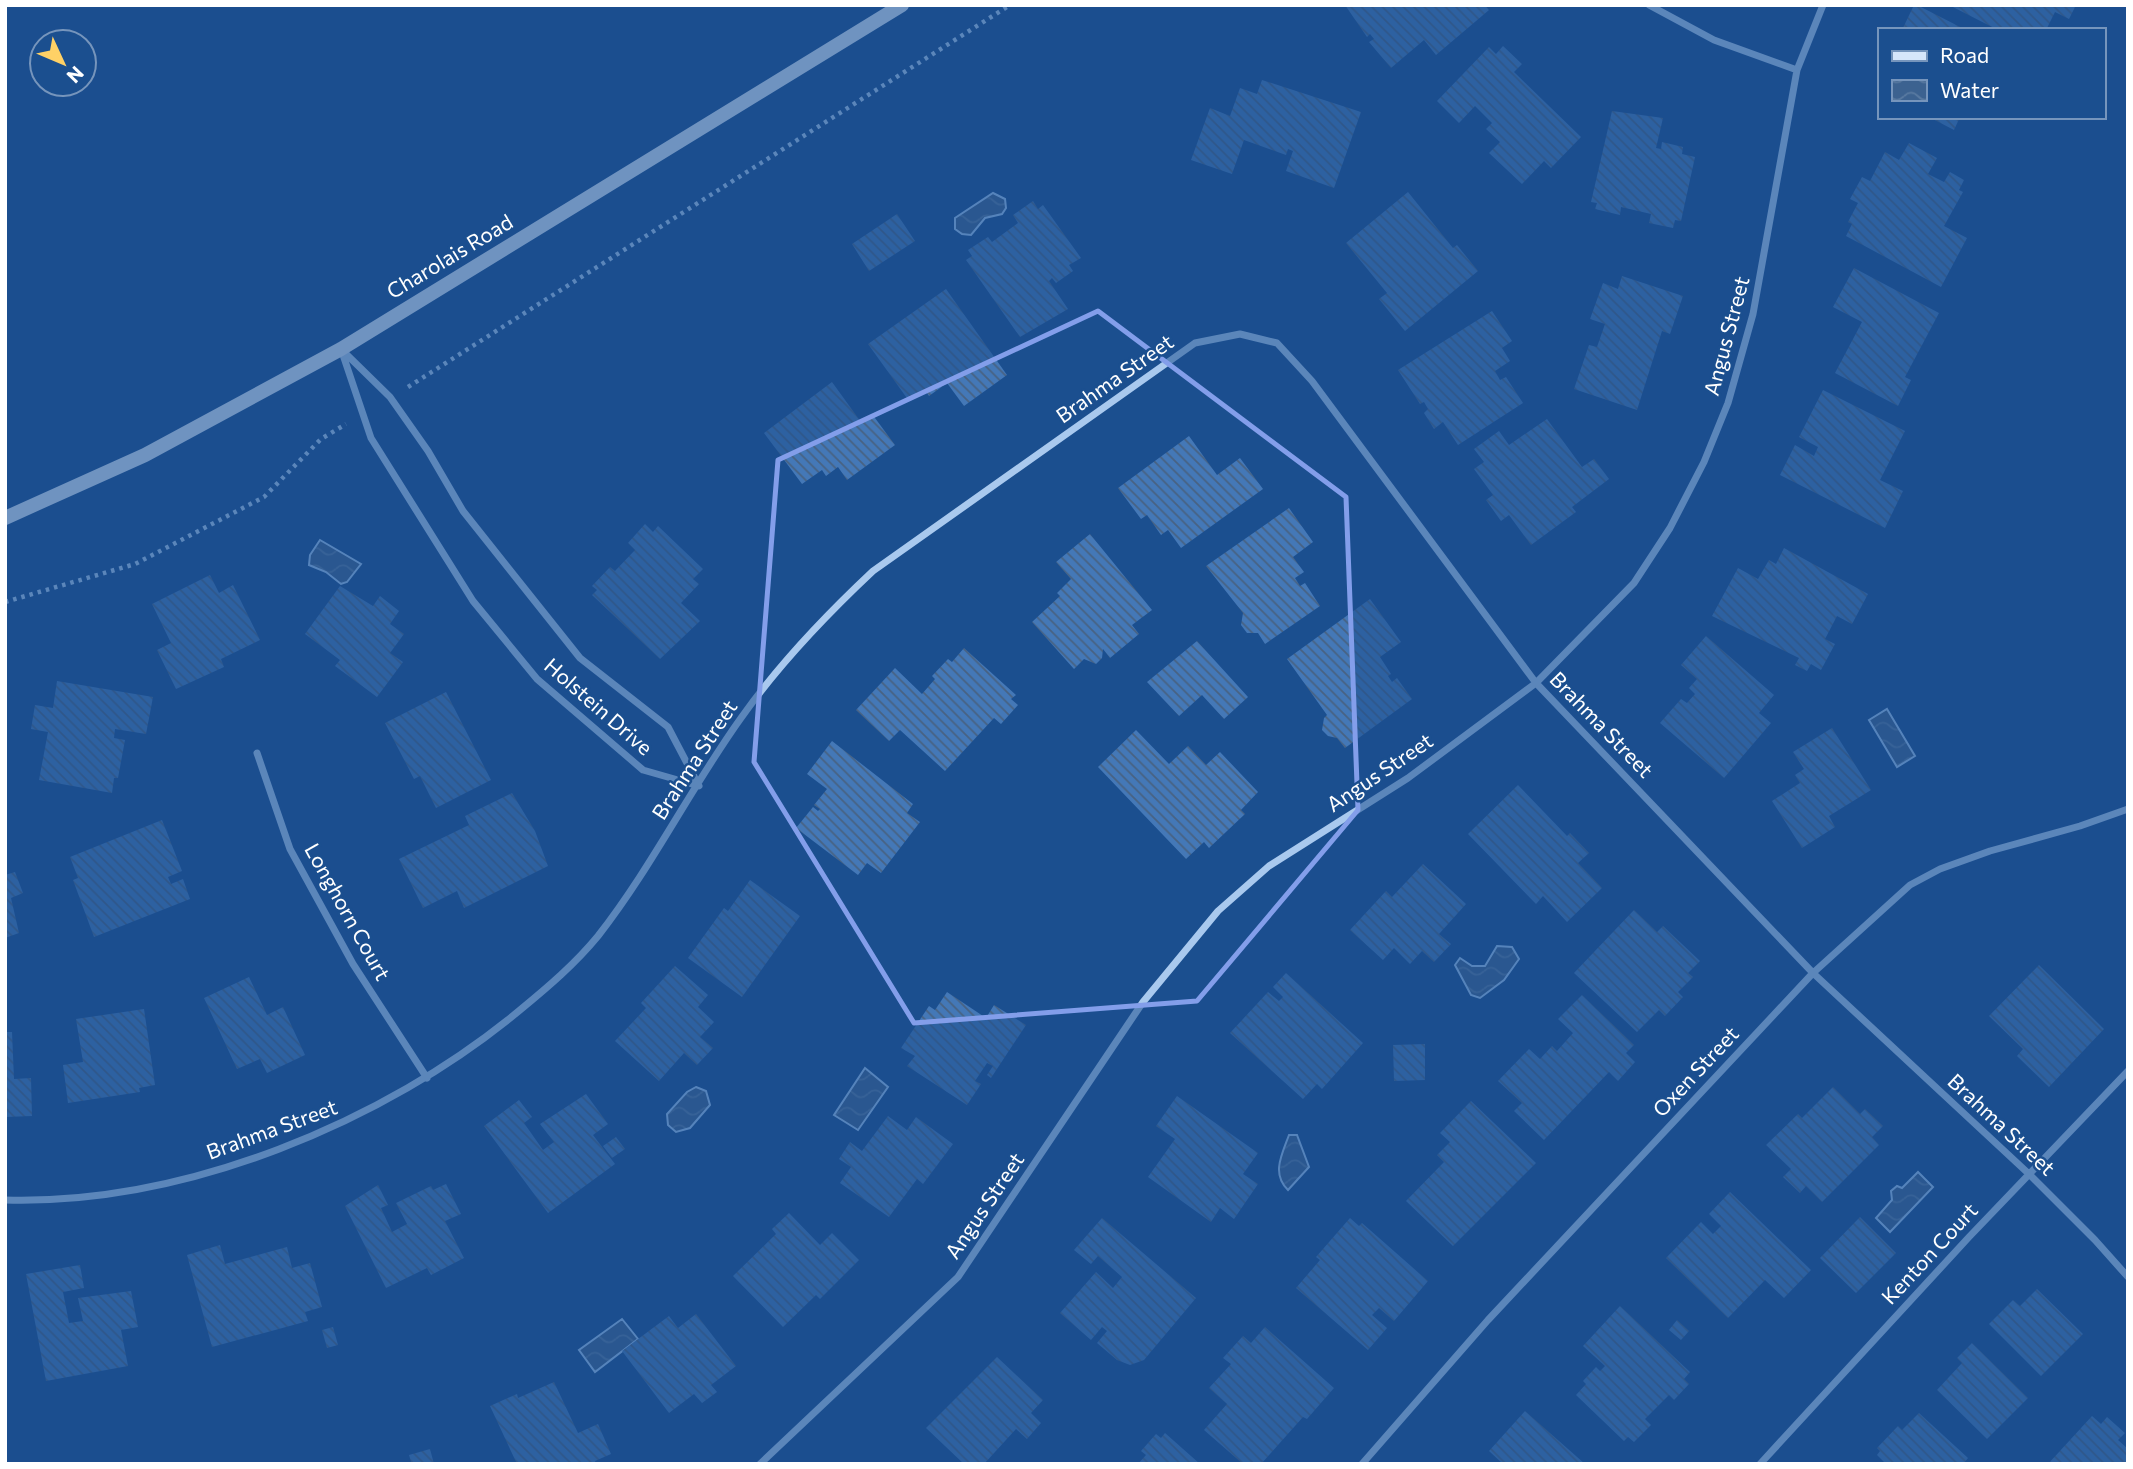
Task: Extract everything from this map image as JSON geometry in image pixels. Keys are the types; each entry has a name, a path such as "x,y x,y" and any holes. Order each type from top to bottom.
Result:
{"street":[{"name":"Charolais Road","path":"5,518 145,455 341,349 902,5"},
{"path":"1649,5 1714,40 1797,70"},
{"name":"Angus Street","path":"760,1464 958,1277 1143,1002 1218,911 1269,866 1408,778 1536,683 1634,583 1670,528 1704,462 1728,403 1753,314 1797,70 1823,5"},
{"name":"Brahma Street","path":"5,1200 50,1202 223,1169 357,1117 427,1078 485,1039 562,975 597,937 643,873 740,718 825,616 873,571 1195,343 1240,334 1277,344 1312,381 1536,683 1813,972 2029,1174 2128,1277"},
{"name":"Holstein Drive","path":"341,349 390,397 428,451 463,510 516,581 580,658 667,727 699,786"},
{"name":"Holstein Drive","path":"341,349 372,439 473,601 537,678 643,770 699,786"},
{"name":"Longhorn Court","path":"257,753 290,849 353,964 427,1078"},
{"name":"Oxen Street","path":"1362,1464 1488,1320 1813,972 1910,885 1930,874 1990,851 2080,827 2128,809"},
{"name":"Kenton Court","path":"1760,1464 2128,1071"}],"path":[{"path":"390,397 1010,5"},
{"path":"5,602 135,564 264,497 321,439 363,414"}],"highlighted area":[{"path":"1098,311 1346,497 1358,810 1197,1001 914,1023 754,762 778,460"}],"water":[{"path":"993,193 1005,199 1006,208 1002,214 985,218 971,235 962,234 955,229 955,218"},
{"path":"320,540 361,564 347,582 341,584 326,572 309,565 310,555"},
{"path":"1887,709 1915,756 1897,767 1869,720"},
{"path":"1497,946 1512,947 1519,959 1504,980 1480,998 1471,995 1455,965 1460,958 1472,966 1485,966"},
{"path":"865,1068 888,1087 858,1130 834,1115"},
{"path":"696,1087 706,1091 710,1105 690,1128 676,1132 668,1125 667,1114 687,1092"},
{"path":"1289,1135 1297,1135 1309,1167 1288,1190 1279,1171"},
{"path":"1918,1172 1933,1187 1890,1232 1876,1218 1892,1200 1891,1191 1897,1186 1902,1188"},
{"path":"622,1319 638,1339 595,1372 579,1350"}],"building":[{"path":"1345,5 1485,5 1489,10 1436,55 1424,40 1391,68 1369,42 1374,39 1370,34 1367,37"},
{"path":"1914,5 1917,5 1962,28 1903,28"},
{"path":"1949,5 2076,5 2069,19 2055,12 2047,28 1994,28"},
{"path":"1503,46 1522,64 1514,72 1581,137 1551,168 1544,161 1522,184 1489,153 1500,142 1486,129 1492,123 1475,106 1459,123 1437,101 1489,47 1496,54"},
{"path":"1262,80 1361,112 1334,188 1286,171 1293,151 1288,149 1286,155 1244,140 1232,174 1191,160 1210,108 1230,116 1240,88 1257,94"},
{"path":"1612,111 1663,118 1656,148 1661,149 1662,142 1683,147 1682,154 1695,157 1681,221 1675,220 1673,228 1649,223 1651,214 1621,207 1620,215 1595,209 1597,203 1591,202"},
{"path":"1933,119 1959,119 1954,130"},
{"path":"1909,143 1937,158 1928,174 1944,182 1950,172 1964,180 1959,190 1963,192 1944,226 1967,238 1941,287 1846,236 1852,224 1848,222 1858,203 1850,199 1862,177 1870,181 1885,152 1899,160"},
{"path":"1408,192 1453,248 1457,245 1478,271 1405,331 1379,299 1387,293 1346,243"},
{"path":"1033,201 1038,209 1043,205 1081,258 1069,265 1073,271 1056,283 1052,278 1049,281 1068,309 1020,337 966,260 972,256 968,250 988,237 992,242 1018,223 1013,215"},
{"path":"897,214 915,241 869,271 852,244"},
{"path":"1854,268 1939,313 1905,377 1911,380 1898,406 1835,373 1862,322 1833,307"},
{"path":"1622,276 1683,296 1670,334 1662,331 1637,410 1574,389 1589,345 1597,347 1605,324 1590,319 1603,283 1618,289"},
{"path":"946,289 1007,375 964,406 947,383 929,396 925,390 909,401 868,344"},
{"path":"1492,311 1512,341 1502,348 1510,361 1495,371 1500,380 1506,377 1523,403 1458,445 1443,422 1434,429 1424,413 1428,409 1424,402 1420,404 1398,370"},
{"path":"832,382 861,422 872,414 895,445 847,480 838,467 826,476 822,470 802,484 764,433"},
{"path":"1823,390 1905,431 1880,480 1903,491 1885,528 1780,475 1795,445 1814,456 1818,447 1799,437"},
{"path":"1547,419 1582,467 1594,459 1609,479 1572,507 1576,512 1531,545 1509,515 1501,521 1486,500 1493,495 1474,469 1484,462 1474,449 1499,431 1509,445"},
{"path":"1189,436 1217,475 1240,458 1263,489 1181,548 1168,530 1161,535 1147,515 1141,519 1118,488"},
{"path":"1289,508 1313,542 1293,557 1304,572 1295,578 1300,586 1305,583 1320,606 1265,644 1258,633 1247,633 1241,625 1243,613 1206,566"},
{"path":"645,524 653,532 658,526 703,569 693,579 699,584 681,603 700,621 660,659 592,595 597,590 592,586 610,567 615,571 635,550 628,543"},
{"path":"1090,534 1152,610 1132,625 1139,634 1110,658 1103,649 1102,658 1096,664 1084,659 1074,669 1032,622 1060,596 1057,593 1071,579 1056,562"},
{"path":"1784,548 1868,594 1852,624 1837,616 1825,639 1835,644 1821,670 1811,664 1807,671 1795,665 1799,658 1712,616 1738,568 1758,579 1769,560 1776,564"},
{"path":"210,575 219,593 233,585 260,640 221,659 224,667 176,689 157,650 171,643 152,604"},
{"path":"340,586 373,606 380,596 399,611 390,624 404,634 390,653 403,662 377,697 335,666 340,660 305,634"},
{"path":"1370,599 1401,642 1380,657 1391,674 1388,676 1392,682 1397,678 1412,699 1345,748 1337,738 1328,736 1322,730 1327,715 1287,659"},
{"path":"1706,636 1774,695 1759,713 1771,723 1724,778 1660,723 1681,699 1687,703 1695,694 1689,688 1697,679 1681,665"},
{"path":"1197,641 1248,697 1224,719 1202,695 1179,716 1147,682"},
{"path":"964,648 1016,695 1011,699 1018,705 1001,724 994,718 945,771 900,730 889,741 856,710 895,668 922,694 935,679 932,676 948,659 952,662"},
{"path":"57,681 153,697 146,734 115,729 114,738 125,740 118,778 114,778 112,793 39,780 48,732 31,729 35,705 53,708"},
{"path":"446,692 491,780 436,808 420,776 414,779 385,723"},
{"path":"1832,728 1871,790 1829,816 1835,827 1802,848 1772,801 1800,783 1795,775 1804,769 1793,752"},
{"path":"1136,730 1169,764 1188,746 1206,765 1220,752 1258,792 1241,810 1245,814 1209,848 1204,842 1186,859 1098,767"},
{"path":"832,741 913,804 907,813 920,822 881,873 867,863 858,875 796,828 813,807 818,811 820,809 814,805 827,789 807,774"},
{"path":"1518,785 1567,836 1570,833 1589,853 1578,863 1602,888 1567,922 1543,896 1536,904 1468,834"},
{"path":"512,793 535,831 548,866 464,908 457,891 423,908 399,859 469,825 465,816"},
{"path":"162,820 182,871 168,877 171,884 183,879 190,899 94,937 73,880 78,878 70,857"},
{"path":"1423,864 1466,904 1439,934 1451,944 1434,962 1422,951 1410,964 1394,948 1383,960 1350,930 1386,891 1392,897"},
{"path":"15,872 23,893 11,898 19,933 5,938 5,875"},
{"path":"750,880 800,916 742,997 688,958 724,908 728,911"},
{"path":"1634,910 1657,932 1663,926 1700,961 1688,973 1693,977 1678,992 1683,997 1665,1016 1659,1010 1637,1032 1574,973"},
{"path":"2039,965 2104,1029 2049,1087 2017,1056 2023,1049 1989,1016"},
{"path":"675,966 708,995 698,1007 714,1022 700,1037 713,1048 697,1065 684,1053 659,1081 615,1041 646,1008 641,1003"},
{"path":"1286,973 1363,1043 1322,1089 1317,1084 1303,1099 1230,1033 1268,992 1279,1001 1283,997 1273,987"},
{"path":"249,977 267,1015 283,1007 305,1055 267,1073 260,1059 237,1069 204,998"},
{"path":"947,992 986,1018 994,1005 1026,1025 991,1078 987,1075 993,1066 987,1063 975,1081 981,1084 967,1105 907,1066 915,1056 901,1048 929,1006 935,1010"},
{"path":"1582,995 1634,1045 1626,1053 1635,1062 1618,1081 1609,1072 1544,1140 1514,1111 1522,1103 1498,1081 1529,1049 1540,1059 1552,1046 1557,1051 1573,1033 1558,1019"},
{"path":"144,1009 155,1085 139,1088 140,1092 68,1103 63,1065 83,1062 76,1019"},
{"path":"5,1032 12,1032 14,1079 31,1078 32,1116 5,1117"},
{"path":"1425,1044 1425,1080 1394,1081 1393,1045"},
{"path":"1833,1087 1860,1114 1865,1109 1883,1126 1872,1137 1879,1145 1822,1202 1806,1186 1800,1193 1783,1177 1791,1169 1766,1145 1798,1114 1802,1118"},
{"path":"586,1094 608,1124 593,1135 615,1164 548,1213 484,1126 519,1100 532,1117 524,1123 543,1150 554,1142 540,1124"},
{"path":"1177,1096 1258,1153 1243,1174 1258,1184 1234,1219 1220,1208 1211,1222 1148,1177 1175,1139 1156,1126"},
{"path":"1471,1101 1536,1163 1453,1246 1406,1201 1444,1162 1437,1155 1450,1142 1440,1133"},
{"path":"888,1116 907,1130 916,1117 953,1144 923,1184 917,1179 889,1217 840,1183 851,1167 839,1159 850,1142 862,1151"},
{"path":"616,1137 625,1149 612,1158 603,1146"},
{"path":"446,1184 461,1214 445,1221 464,1258 431,1275 427,1268 386,1288 345,1206 378,1185 388,1205 381,1208 392,1232 407,1224 396,1203 431,1186 433,1190"},
{"path":"1730,1192 1811,1270 1784,1298 1765,1280 1728,1318 1666,1258 1701,1222 1713,1234 1721,1226 1709,1214"},
{"path":"789,1213 820,1245 832,1233 859,1260 820,1299 816,1295 783,1327 733,1276 776,1234 772,1229"},
{"path":"1860,1217 1896,1253 1856,1293 1820,1258"},
{"path":"1102,1218 1196,1298 1144,1360 1130,1365 1117,1360 1097,1343 1107,1331 1102,1327 1091,1340 1060,1313 1096,1272 1113,1288 1122,1277 1098,1256 1091,1264 1074,1250"},
{"path":"1350,1218 1359,1226 1362,1223 1428,1281 1394,1321 1379,1308 1372,1315 1387,1328 1368,1350 1296,1288 1320,1260 1316,1257"},
{"path":"220,1245 225,1264 287,1247 292,1268 310,1263 322,1307 305,1312 308,1321 212,1347 187,1255"},
{"path":"80,1265 84,1288 63,1292 69,1323 83,1321 78,1298 131,1291 138,1327 121,1330 128,1366 46,1381 26,1274"},
{"path":"2037,1289 2083,1334 2041,1376 1989,1324 2013,1300 2020,1306"},
{"path":"1620,1306 1690,1372 1684,1379 1689,1384 1674,1400 1669,1395 1645,1419 1651,1425 1634,1442 1628,1437 1624,1441 1576,1395 1586,1384 1583,1381 1596,1367 1600,1371 1605,1366 1583,1346"},
{"path":"696,1314 736,1366 711,1385 717,1392 702,1403 694,1394 669,1413 622,1351 669,1316 678,1328"},
{"path":"1677,1320 1689,1331 1681,1340 1669,1330"},
{"path":"333,1327 338,1345 327,1348 322,1330"},
{"path":"1265,1327 1334,1388 1307,1419 1303,1417 1261,1464 1243,1464 1204,1430 1227,1404 1209,1388 1231,1364 1223,1358 1243,1336 1251,1343"},
{"path":"1972,1343 2028,1398 1987,1439 1937,1390 1962,1363 1957,1358"},
{"path":"997,1357 1043,1400 1031,1413 1041,1423 1027,1439 1016,1429 984,1464 964,1464 926,1428"},
{"path":"554,1382 578,1433 598,1424 611,1454 595,1461 596,1464 517,1464 490,1406 517,1394 518,1398"},
{"path":"1525,1411 1585,1464 1503,1464 1489,1451"},
{"path":"1919,1413 1968,1458 1963,1464 1886,1464 1877,1455 1880,1451 1877,1448 1898,1426 1902,1430"},
{"path":"2092,1416 2101,1424 2107,1417 2125,1433 2118,1440 2128,1449 2128,1464 2048,1464"},
{"path":"1165,1433 1200,1464 1138,1464 1146,1455 1141,1451 1156,1434 1161,1438"},
{"path":"430,1449 434,1464 406,1464 411,1462 409,1455"}]}
